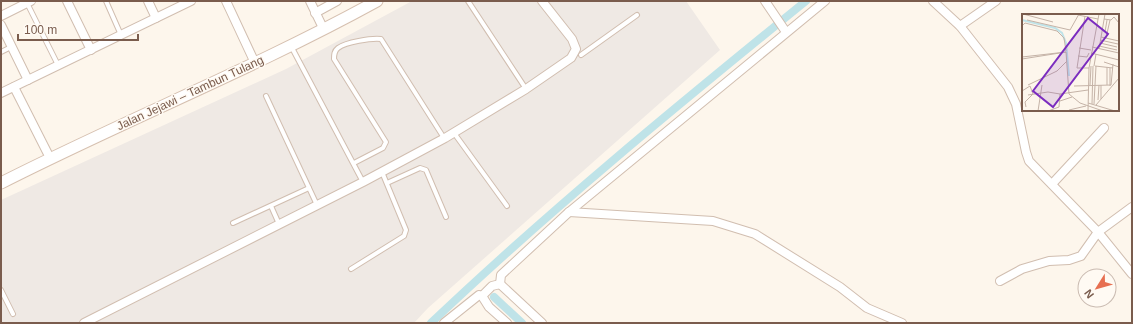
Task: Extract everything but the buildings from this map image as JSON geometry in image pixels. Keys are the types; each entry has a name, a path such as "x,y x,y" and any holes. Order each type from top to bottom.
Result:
{"street":[{"path":"67,1 91,50"},
{"path":"148,1 156,18"},
{"path":"226,1 255,63"},
{"path":"310,1 324,30"},
{"path":"316,13 337,1"},
{"name":"Jalan Jejawi – Tambun Tulang","path":"1,183 50,158 291,46 377,1"},
{"path":"84,323 363,182 445,138 526,89 571,58 576,49 572,39 542,1"},
{"path":"765,1 784,30"},
{"path":"500,284 501,275 569,212 784,30 825,1"},
{"path":"933,1 960,26 1008,87 1016,104 1029,161 1098,232 1132,274"},
{"path":"960,26 996,1"},
{"path":"1,16 29,2"},
{"path":"1,93 188,2"},
{"path":"1,25 28,80"},
{"path":"14,87 50,158"},
{"path":"1052,184 1104,128"},
{"path":"1000,281 1022,269 1049,261 1069,260 1081,256 1098,232 1132,207"},
{"path":"569,212 713,221 755,234 840,287 867,308 902,323"},
{"path":"444,323 473,298 479,295 482,296 492,286 500,284"},
{"path":"500,284 542,323"},
{"path":"482,296 489,307 507,323"}],"lane":[{"path":"106,1 122,35"},
{"path":"468,1 526,89"},
{"path":"29,2 58,66"},
{"path":"581,55 637,15"},
{"path":"354,163 383,148 386,142 334,59 334,53 338,48 371,38 381,39 445,138"},
{"path":"291,46 363,182"},
{"path":"1,52 12,47"},
{"path":"266,96 317,205"},
{"path":"454,133 507,206"},
{"path":"387,183 420,168 426,170 446,217"},
{"path":"351,269 404,236 406,230 382,172"},
{"path":"233,224 309,188"},
{"path":"271,206 279,224"},
{"path":"1,290 14,314"}],"shaded area":[{"path":"412,1 686,1 720,50 428,308 414,323 1,323 1,200 286,69"}],"waterway":[{"path":"431,323 569,198 806,1"},
{"path":"494,297 522,323"}]}
